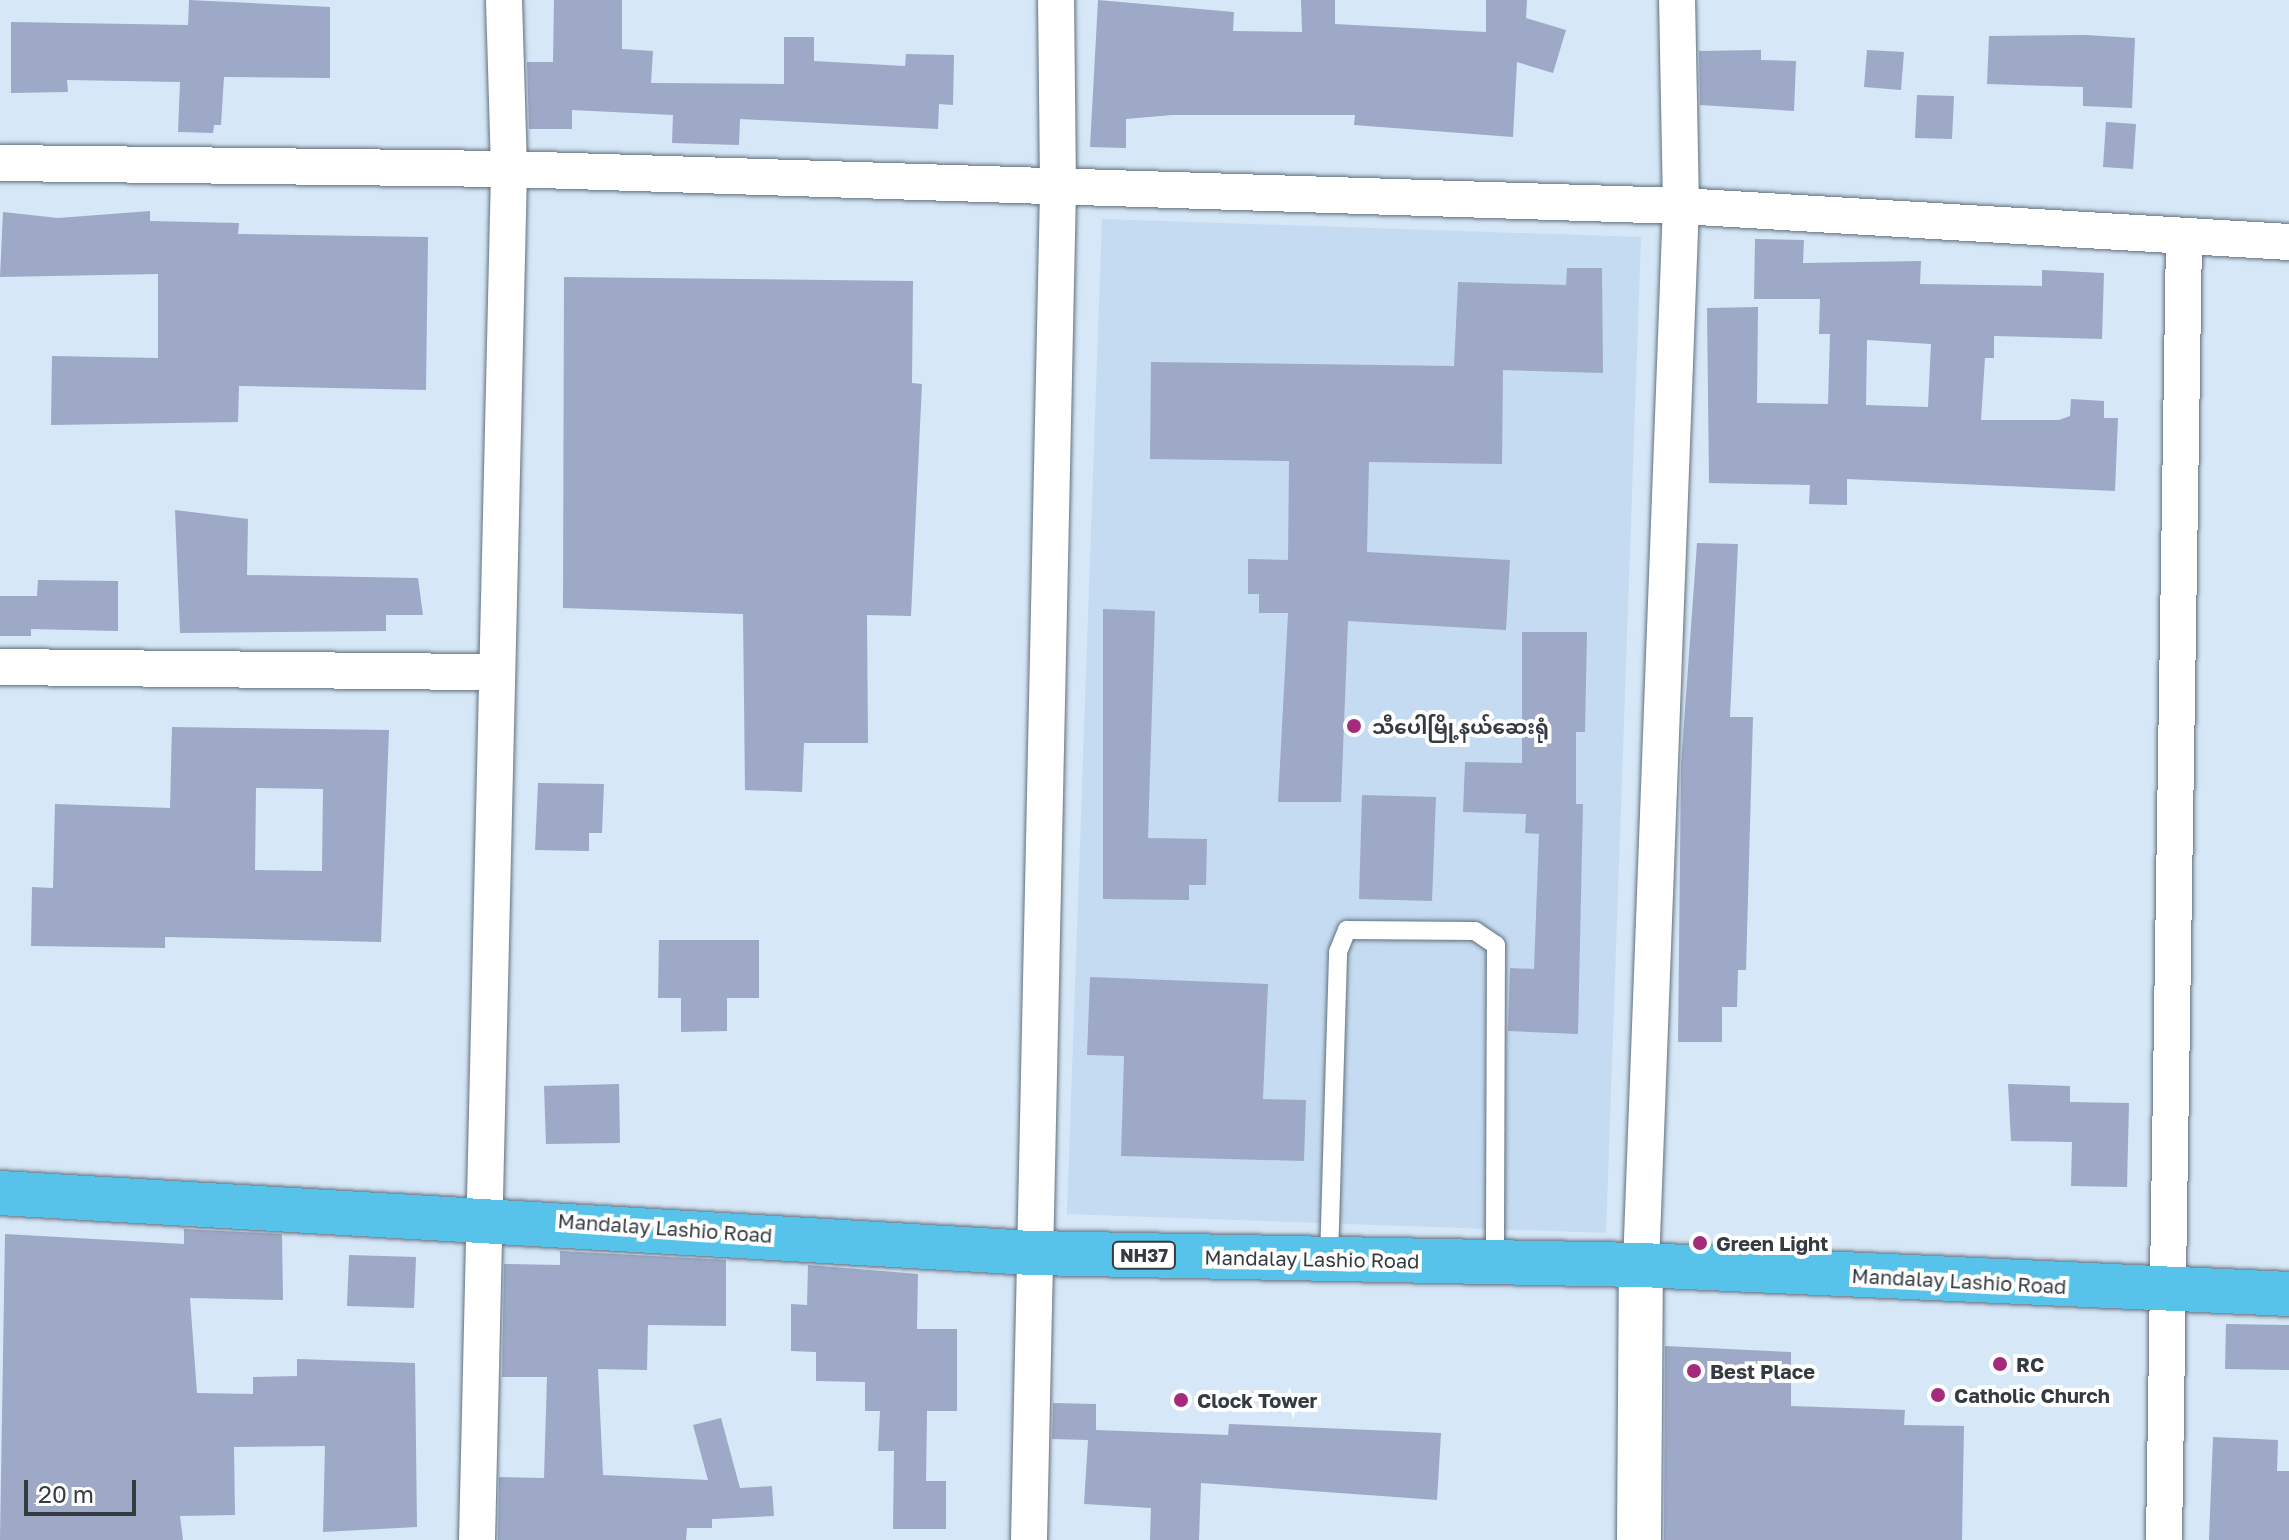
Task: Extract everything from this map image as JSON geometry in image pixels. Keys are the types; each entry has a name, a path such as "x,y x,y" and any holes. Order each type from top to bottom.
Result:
{"highway":[{"name":"Mandalay Lashio Road","path":"0,1193 480,1216 1032,1253 1641,1265 2289,1294"}],"main road":[{"path":"1639,1540 1641,1265"}],"street":[{"path":"477,1540 480,1216 509,169 504,0"},
{"path":"1029,1540 1032,1253 1058,187 1056,0"},
{"path":"1641,1265 1681,206 1677,0"},
{"path":"0,163 509,169 1681,206 2184,239 2289,242"},
{"path":"2164,1540 2184,239"},
{"path":"0,667 495,672"}],"lane":[{"path":"1329,1259 1338,952 1347,930 1475,931 1496,945 1495,1262"}],"shaded area":[{"name":"သီပေါမြို့နယ်ဆေးရုံ","path":"1102,219 1641,237 1606,1233 1067,1214"}],"building":[{"path":"189,0 330,7 330,78 224,77 221,125 214,125 213,133 178,132 180,82 67,80 68,92 11,93 11,22 188,25"},
{"path":"554,0 622,0 622,49 653,51 651,83 784,84 784,37 814,37 814,61 905,66 906,54 954,55 953,105 939,104 938,129 740,119 739,145 672,143 673,115 572,110 572,129 529,129 527,62 553,62"},
{"path":"1098,0 1234,12 1233,31 1302,32 1301,0 1335,0 1335,24 1486,32 1486,0 1527,0 1526,18 1566,30 1553,73 1517,62 1513,137 1354,125 1355,115 1172,115 1126,119 1126,148 1090,147"},
{"path":"1989,36 2135,38 2132,108 2083,106 2083,87 1987,84"},
{"path":"1761,50 1761,60 1796,61 1794,111 1700,105 1699,51"},
{"path":"1867,50 1904,52 1901,90 1864,87"},
{"path":"1917,95 1954,96 1952,139 1915,138"},
{"path":"2106,122 2136,124 2133,169 2103,167"},
{"path":"150,211 150,221 239,223 238,234 428,237 426,390 239,386 238,422 51,425 52,356 158,358 158,274 0,277 3,212 58,218"},
{"path":"1755,239 1804,240 1803,263 1921,261 1920,284 2042,286 2042,270 2104,273 2102,339 1994,336 1994,358 1985,358 1981,420 2059,420 2070,416 2071,399 2104,401 2104,418 2118,418 2115,491 1847,479 1847,505 1809,504 1810,485 1709,483 1707,308 1758,307 1757,403 1828,404 1830,334 1819,334 1820,299 1754,299","holes":["1867,340 1931,344 1928,407 1866,405"]},
{"path":"1567,268 1602,268 1603,373 1503,370 1502,464 1369,462 1367,552 1510,560 1506,630 1348,621 1341,802 1278,802 1288,613 1259,613 1259,594 1248,594 1248,559 1288,560 1289,461 1150,459 1151,362 1454,366 1458,282 1566,285"},
{"path":"564,277 913,281 912,383 922,384 911,616 867,615 868,743 804,743 802,792 745,790 743,614 563,608"},
{"path":"175,510 248,519 247,575 418,578 423,615 386,615 386,631 180,633"},
{"path":"1697,543 1738,544 1730,717 1753,717 1746,970 1738,970 1737,1007 1722,1007 1722,1042 1678,1042 1681,765"},
{"path":"38,580 118,581 118,631 31,629 31,636 0,636 0,596 37,596"},
{"path":"1103,609 1155,611 1148,838 1207,839 1206,885 1189,885 1189,900 1103,899"},
{"path":"1522,632 1587,632 1585,732 1576,732 1576,804 1583,804 1578,1034 1508,1031 1510,968 1534,969 1539,834 1525,833 1526,814 1463,812 1465,762 1522,763"},
{"path":"172,727 389,730 381,942 165,937 165,948 31,946 32,887 53,888 55,804 170,808","holes":["256,788 323,789 322,871 255,870"]},
{"path":"538,783 604,784 602,833 589,833 589,851 535,850"},
{"path":"1362,795 1436,797 1432,901 1359,899"},
{"path":"659,940 759,940 759,998 727,998 727,1031 681,1032 681,998 658,998"},
{"path":"1090,977 1268,984 1263,1099 1306,1100 1304,1161 1121,1156 1124,1056 1087,1055"},
{"path":"619,1084 620,1143 546,1144 544,1086"},
{"path":"2008,1084 2070,1086 2070,1102 2129,1103 2127,1187 2071,1186 2072,1142 2011,1141"},
{"path":"184,1229 282,1234 283,1300 190,1298 197,1393 253,1394 253,1377 297,1376 297,1359 415,1363 417,1527 323,1532 325,1446 234,1447 235,1515 180,1516 183,1540 0,1540 5,1234 184,1244"},
{"path":"560,1251 726,1260 726,1326 648,1325 647,1370 598,1369 603,1475 708,1480 693,1425 721,1418 740,1488 772,1486 774,1516 712,1519 712,1528 687,1528 686,1540 498,1540 499,1477 544,1478 547,1377 502,1377 504,1264 560,1265"},
{"path":"349,1255 416,1257 414,1308 347,1306"},
{"path":"808,1265 918,1274 917,1329 957,1329 957,1411 927,1411 926,1481 946,1481 946,1529 893,1529 894,1451 878,1451 880,1411 865,1411 865,1382 816,1381 816,1352 791,1351 791,1304 807,1305"},
{"path":"2226,1324 2289,1325 2289,1370 2225,1369"},
{"path":"1665,1346 1791,1352 1791,1406 1905,1410 1904,1425 1964,1426 1962,1540 1664,1540"},
{"path":"1053,1403 1096,1404 1096,1430 1228,1435 1229,1424 1441,1433 1437,1500 1201,1483 1199,1540 1150,1540 1151,1508 1084,1504 1088,1440 1052,1439"},
{"path":"2213,1437 2278,1440 2277,1471 2289,1471 2289,1540 2209,1540"}],"place":[{"name":"သီပေါမြို့နယ်ဆေးရုံ","path":"1354,726"},
{"name":"Green Light","path":"1700,1243"},
{"name":"RC","path":"2000,1364"},
{"name":"Best Place","path":"1694,1371"},
{"name":"Catholic Church","path":"1938,1395"},
{"name":"Clock Tower","path":"1181,1400"}]}
